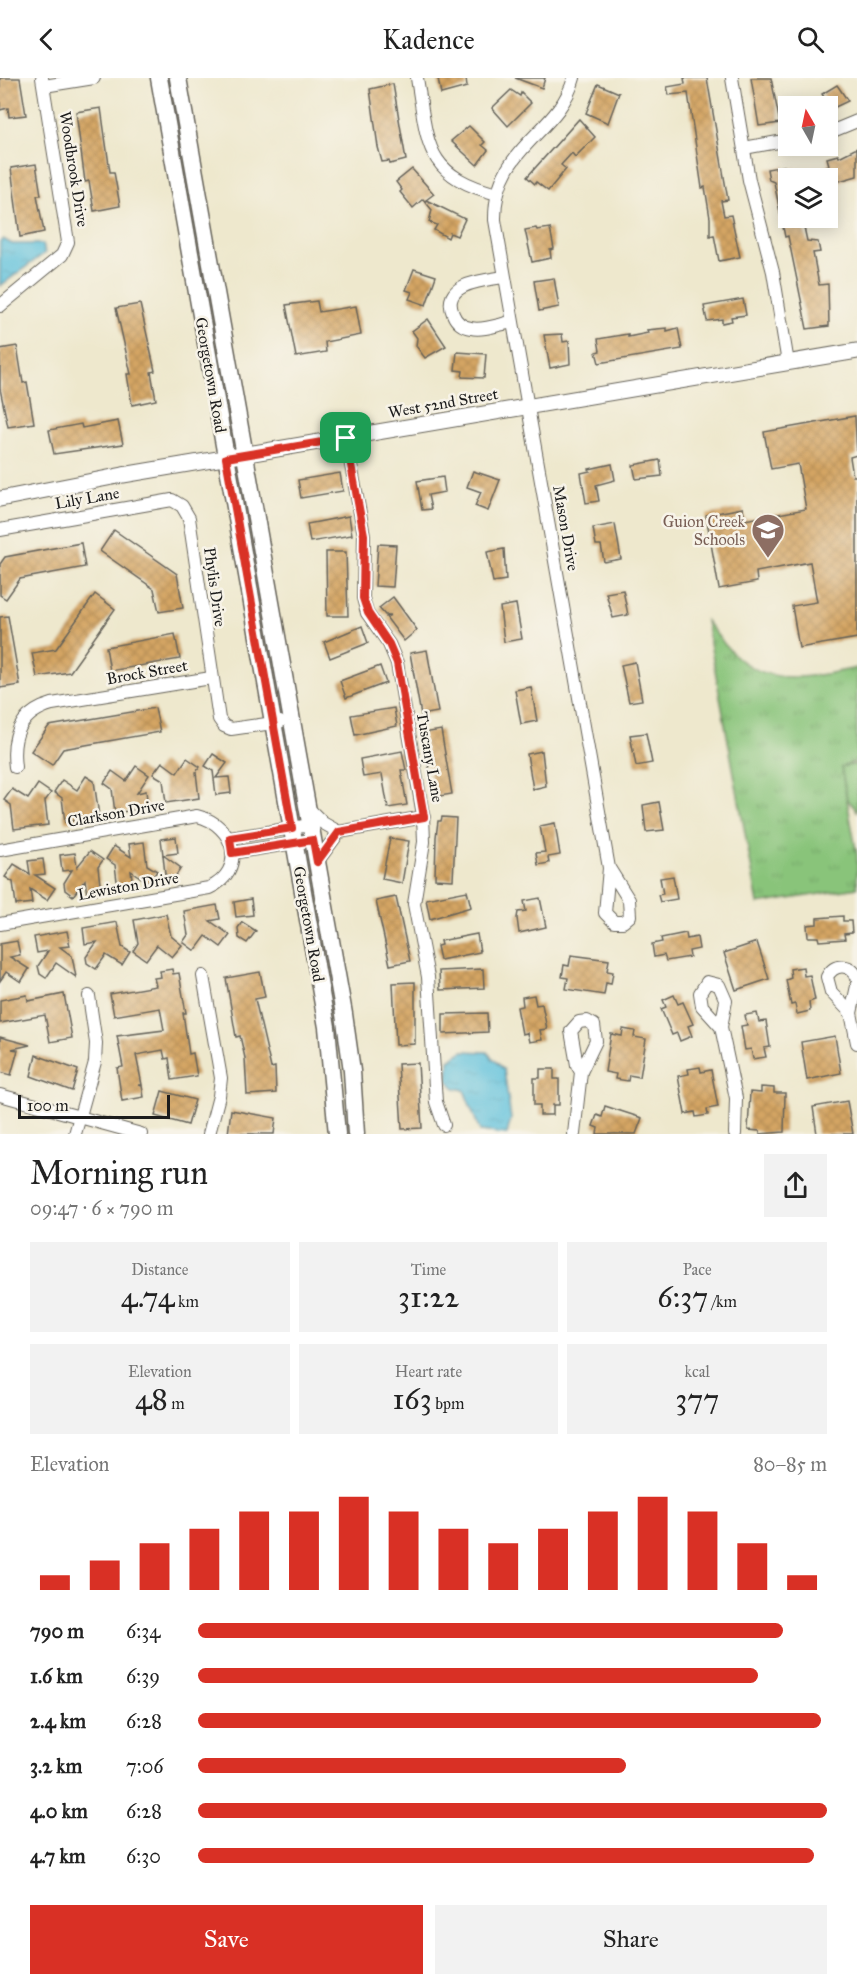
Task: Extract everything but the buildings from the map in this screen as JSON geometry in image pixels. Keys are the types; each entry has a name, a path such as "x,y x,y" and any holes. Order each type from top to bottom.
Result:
{"main road":[{"name":"Georgetown Road","path":"159,78 331,1052 337,1134"},
{"name":"Georgetown Road","path":"178,78 349,1049 356,1134"}],"street":[{"path":"43,82 94,78"},
{"path":"417,78 428,139 439,164 463,184 497,194"},
{"name":"Mason Drive","path":"574,78 568,95 557,110 516,153 504,172 497,194 495,224 609,868"},
{"path":"732,78 744,148 773,272 788,363"},
{"name":"Woodbrook Drive","path":"0,306 62,255 68,242 43,82"},
{"path":"838,130 857,121"},
{"path":"744,148 778,142"},
{"path":"504,277 462,286 453,298 452,312 460,324 474,329 512,322"},
{"name":"West 52nd Street","path":"0,499 226,458 857,351"},
{"name":"Tuscany Lane","path":"346,438 364,535 363,598 368,613 389,644 397,663 424,817 424,842 414,904 428,977 435,1096 444,1125"},
{"name":"Lily Lane","path":"0,530 172,500 180,504"},
{"name":"Phylis Drive","path":"180,504 189,518 211,678"},
{"name":"Brock Street","path":"15,767 15,737 24,720 34,711 52,704 211,678 217,714 224,726 236,729 291,719"},
{"name":"Clarkson Drive","path":"0,850 197,816 219,825 231,845"},
{"path":"231,845 293,835 310,824 323,823 339,832 424,817"},
{"path":"317,862 339,832"},
{"name":"Lewiston Drive","path":"0,924 209,888 225,875 231,845"},
{"path":"851,1013 831,992 827,977 833,969 842,966 852,969 857,977"},
{"path":"203,976 221,1078 219,1096 209,1134"},
{"path":"857,986 851,1013 857,1043"},
{"path":"75,1134 95,1062 96,1043 88,996"},
{"path":"721,1027 736,1098 735,1134"},
{"path":"574,1134 581,1072"},
{"path":"0,1095 141,1134"}],"green space":[{"path":"706,621 738,658 756,670 784,677 799,677 857,668 857,761 841,767 857,855 857,888 758,904"},
{"path":"857,764 857,811 847,799 841,767"}],"water":[{"path":"3,239 12,244 43,244 45,253 0,286 0,242"},
{"path":"463,1051 487,1052 504,1070 511,1119 507,1134 480,1131 464,1090 455,1088 448,1081 449,1060"}],"place":[{"name":"Guion Creek Schools","path":"768,559"}],"route":[{"path":"346,438 364,535 361,587 363,598 370,617 389,644 397,663 424,817 339,832 317,862 313,840 232,853 230,838 292,828 226,458 346,438"}]}
